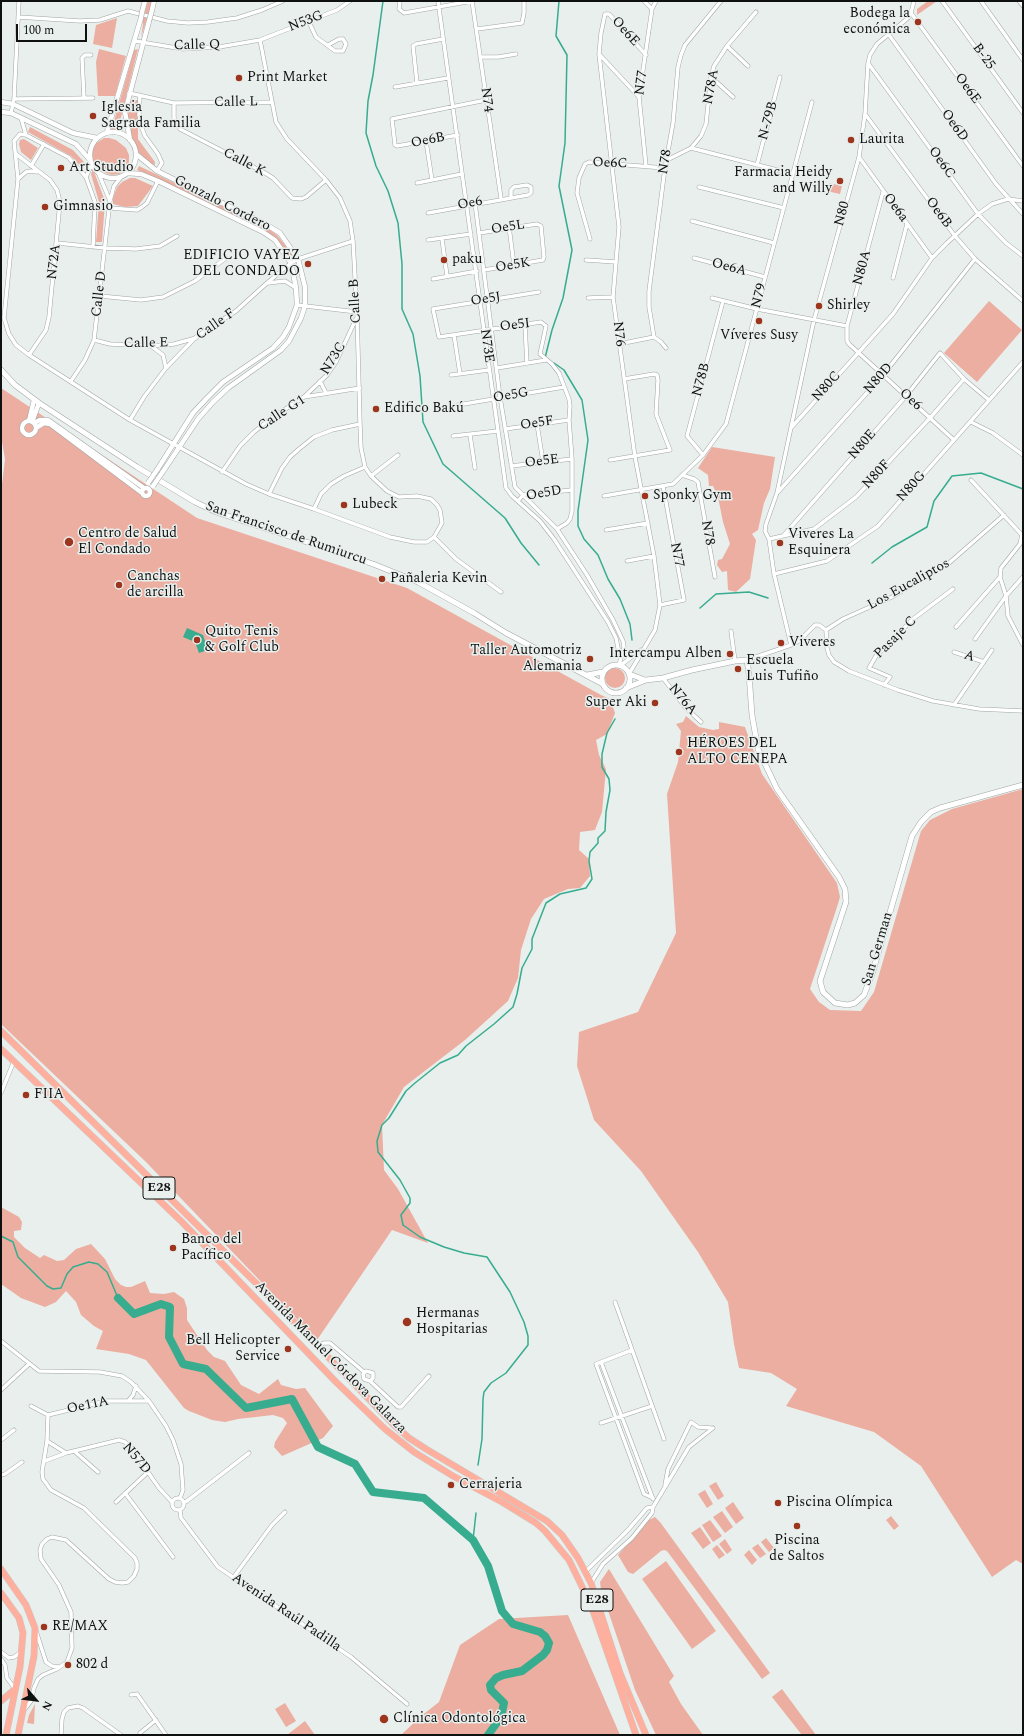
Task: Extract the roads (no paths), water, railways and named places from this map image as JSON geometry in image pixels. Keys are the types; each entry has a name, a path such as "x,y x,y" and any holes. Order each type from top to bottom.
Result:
{"main road":[{"name":"San Francisco de Rumiurcu","path":"1,370 15,385 36,401 175,490 216,512 373,564 418,582 474,613 506,633 603,684"},
{"path":"646,680 629,674 620,665 607,667 603,672 602,678 605,688 612,692 621,692 626,688 646,680 663,678 735,661 747,660"},
{"name":"San German","path":"747,660 752,715 758,749 777,789 839,877 845,889 846,902 820,982 823,992 836,1003 848,1005 855,1003 864,995 873,971 912,836 921,822 931,812 940,808 1023,785"},
{"path":"587,675 603,672"},
{"path":"626,688 629,684 629,674"},
{"name":"Avenida Manuel Córdova Galarza","path":"1,1031 264,1291 394,1425 409,1438 547,1521 570,1545 586,1571 591,1583 620,1673 646,1735"},
{"name":"Avenida Manuel Córdova Galarza","path":"1,1049 208,1248 307,1352 385,1430 414,1452 502,1502 536,1523 545,1531 569,1560 591,1605 636,1735"},
{"path":"112,1155 119,1148"},
{"path":"157,1199 164,1193"},
{"path":"307,1352 317,1346"},
{"path":"1,1569 26,1604 35,1628 34,1656 18,1735"},
{"path":"1,1593 19,1618 22,1627 22,1652 6,1735"},
{"path":"1,1701 9,1696 15,1689"}],"street":[{"path":"11,113 14,101 19,1"},
{"path":"107,132 146,1"},
{"path":"130,140 125,112 154,1"},
{"path":"18,17 80,21 100,20 128,11 166,21 188,23 208,22 237,18 283,1"},
{"name":"N53G","path":"260,40 308,20 337,10 350,1"},
{"path":"400,1 399,10 401,12 472,1"},
{"name":"N73E","path":"438,1 448,78 458,135 466,205 477,271 483,331 506,488 540,521 608,622 616,638 618,648 622,654"},
{"name":"N74","path":"472,1 501,198"},
{"path":"477,29 521,24 523,21 524,1"},
{"path":"644,1 652,10"},
{"name":"N77","path":"646,166 639,97 652,10 656,1"},
{"name":"N78","path":"654,337 648,300 665,168 673,123 680,55 686,45 721,1"},
{"path":"911,13 914,1"},
{"name":"B-25","path":"942,1 1023,113"},
{"path":"981,1 1023,60"},
{"path":"1019,1 1023,6"},
{"name":"N78A","path":"691,148 701,136 706,124 711,77 719,58 727,46 756,12"},
{"name":"Oe6E","path":"604,15 606,13 609,14 646,55"},
{"name":"N80","path":"790,429 814,320 859,157 865,114 868,63 873,49 904,23 911,13"},
{"name":"Oe6E","path":"911,13 1023,166"},
{"name":"N76","path":"604,15 599,54 619,227 613,297 635,457 654,556 660,605 658,622 655,630 629,674"},
{"path":"308,20 320,42 328,45 338,52 345,49 346,44 343,39 339,39 328,45"},
{"name":"Oe6D","path":"889,35 996,184 1023,214"},
{"path":"417,83 412,48 416,44 443,39"},
{"name":"Calle Q","path":"135,41 183,49 219,47 260,40"},
{"name":"Calle B","path":"260,40 276,122 280,130 326,180 340,198 346,209 350,222 353,241 357,314 360,424 365,467 371,476 387,491 399,497 417,496 431,499 437,504 440,510 442,523 434,537"},
{"path":"727,46 748,66"},
{"path":"480,57 498,57 516,54"},
{"path":"599,54 639,97"},
{"path":"84,98 82,58 91,55"},
{"name":"Oe6C","path":"868,63 978,214 1006,243 1023,256"},
{"path":"711,77 733,97"},
{"name":"N-79B","path":"757,165 780,77"},
{"path":"395,87 448,78"},
{"name":"Calle L","path":"130,93 174,103 217,104 271,102"},
{"path":"140,96 139,115 141,126 145,136 158,154 162,163 157,171"},
{"path":"1,102 93,98"},
{"path":"453,106 486,100"},
{"path":"14,101 45,120 67,130 97,138"},
{"name":"N79","path":"682,475 703,455 728,421 812,102"},
{"name":"Calle K","path":"174,103 174,118 180,129 265,173 273,178 292,198 301,199 306,197 326,180"},
{"name":"Oe6B","path":"453,106 393,117 392,120 395,145 398,146 458,135"},
{"path":"1,112 11,113 76,144 98,172 110,201"},
{"name":"Oe6B","path":"865,114 955,236 975,260 1023,301"},
{"path":"21,118 26,134"},
{"path":"41,127 45,120"},
{"path":"64,138 67,130"},
{"path":"86,177 91,162 91,147 97,138 107,132 117,132 130,140 134,146 136,154 132,167 122,176 114,178 105,176 98,172"},
{"path":"93,246 95,202 86,177 71,159 26,134 20,134 14,141 18,179 4,318 9,334 16,345 29,355 130,420 222,472 269,494 314,508 390,537 414,542 427,542 434,537 456,559 501,592"},
{"path":"426,140 432,180"},
{"path":"30,166 44,144"},
{"path":"667,160 691,148 793,174"},
{"name":"N72A","path":"16,154 50,180 57,190 60,202 49,318 46,330 29,355"},
{"name":"Gonzalo Cordero","path":"136,154 157,171 280,233 298,259 305,287 305,306 296,331 289,341 281,350 228,388 218,398 198,419 162,473 148,487"},
{"name":"Oe6a","path":"859,157 932,258"},
{"name":"Oe6C","path":"590,239 577,193 579,178 587,162 665,168"},
{"path":"18,179 26,172 38,172"},
{"name":"Gonzalo Cordero","path":"127,172 141,174 158,181 263,232 275,240 291,263 296,288 297,304 289,328 273,348 223,382 193,413 148,487"},
{"path":"417,183 462,174"},
{"name":"Calle D","path":"71,381 85,360 94,340 110,201 114,186 122,176"},
{"path":"109,208 137,210 142,208 147,202 158,181"},
{"name":"Oe6","path":"428,212 530,194 530,186 514,187 511,190 511,197"},
{"path":"699,187 784,208"},
{"name":"N80A","path":"849,344 847,340 847,326 883,192"},
{"name":"N80C","path":"791,645 774,574 769,539 766,531 766,524 777,493 790,429 893,314 932,258 978,214 992,204 1008,199 1023,201"},
{"name":"N73E","path":"475,204 500,397 515,487 557,529 578,564 587,575 613,620 623,641 620,665"},
{"path":"692,221 774,243"},
{"name":"Oe5L","path":"479,233 537,224 541,226 544,257 541,261"},
{"path":"893,278 907,224"},
{"path":"509,228 514,265"},
{"name":"Oe5L","path":"428,240 471,234"},
{"path":"57,243 105,248 136,249 160,246 177,236"},
{"path":"442,239 447,276"},
{"name":"Calle F","path":"130,420 144,397 166,368 196,337 236,311 291,263 298,259 353,241"},
{"path":"100,296 141,300 163,297 195,281 226,258"},
{"name":"Oe6A","path":"694,258 765,277"},
{"path":"586,260 616,262"},
{"name":"N80D","path":"777,493 883,375 975,260"},
{"name":"Oe5K","path":"484,270 541,261"},
{"name":"Oe5K","path":"434,279 477,271"},
{"path":"267,283 285,281 296,288"},
{"name":"Oe5J","path":"439,337 433,309 480,300 539,292"},
{"path":"588,298 613,297"},
{"path":"712,298 757,309 847,326"},
{"name":"N78B","path":"703,455 687,436 723,301"},
{"path":"297,304 357,314"},
{"name":"N73C","path":"304,397 336,362 357,314"},
{"name":"Oe5I","path":"439,337 483,331 491,328 543,323 547,328 540,353 546,360"},
{"path":"525,325 527,364"},
{"path":"454,335 460,374"},
{"name":"Calle E","path":"94,340 110,344 151,346 174,344 196,337"},
{"path":"619,344 654,337 666,348"},
{"name":"Oe6","path":"849,344 954,440"},
{"path":"151,346 163,355 166,368"},
{"name":"N80E","path":"784,535 906,396 940,353 964,379"},
{"path":"497,368 546,360 552,364 559,373 570,402 569,420 572,459 570,518 565,525 557,529"},
{"name":"N80G","path":"774,574 828,561 878,526 1023,362"},
{"path":"451,375 489,370"},
{"path":"610,460 670,450 656,414 657,375 654,374 624,379"},
{"path":"964,379 989,400"},
{"name":"N80F","path":"769,539 814,529 856,498 964,379"},
{"path":"320,381 326,393"},
{"name":"Oe5G","path":"458,405 564,387"},
{"name":"Calle G1","path":"222,472 240,446 254,432 270,419 304,397 360,388"},
{"path":"31,422 36,401"},
{"path":"48,420 148,487 148,496 50,424 44,423 36,428 31,435 24,433 22,426 31,422 48,420"},
{"name":"Oe5F","path":"505,429 569,420"},
{"path":"31,422 36,428"},
{"path":"971,422 993,433 1023,455"},
{"path":"269,494 282,468 290,457 314,437 332,430 360,424"},
{"path":"537,424 543,462"},
{"path":"453,436 498,431"},
{"path":"470,435 475,468"},
{"path":"371,476 398,455"},
{"name":"Oe5E","path":"511,466 572,459"},
{"path":"108,468 112,464"},
{"path":"314,508 321,494 331,484 344,476 365,467"},
{"path":"604,496 673,484 682,475"},
{"name":"N78","path":"682,475 698,482 715,578"},
{"path":"971,480 1022,535 1023,539 1001,568 1000,577 1006,596 1008,616 1023,645"},
{"name":"N77","path":"660,605 684,600 663,486"},
{"path":"142,493 142,490 148,487"},
{"name":"Oe5D","path":"518,501 523,495 572,490"},
{"name":"Los Eucaliptos","path":"826,630 844,619 892,597 949,563 1004,515"},
{"path":"606,530 648,523"},
{"path":"627,561 654,556"},
{"path":"575,572 582,567"},
{"path":"580,580 587,575"},
{"path":"956,626 1000,577"},
{"path":"975,639 1006,596 1023,577"},
{"name":"Pasaje C","path":"884,685 890,677 869,668 876,656 913,619 953,590"},
{"path":"608,622 613,620"},
{"path":"747,660 791,645 799,641 815,626 821,626 826,630 829,655 834,662 849,671 884,685 933,701 979,710 1023,711"},
{"path":"731,631 735,661"},
{"name":"N76","path":"620,665 644,648"},
{"path":"954,705 992,650"},
{"name":"A","path":"954,652 984,662"},
{"name":"N76A","path":"663,678 685,708 701,722"},
{"path":"1,1093 14,1061"},
{"path":"615,1302 664,1439"},
{"path":"2,1343 15,1350 29,1364 39,1371 80,1371 122,1376 136,1386 149,1401 166,1426 178,1453 183,1477 180,1498"},
{"path":"317,1346 324,1343 330,1343 364,1372 364,1379 370,1381 398,1407 401,1407 429,1376"},
{"path":"632,1350 596,1364 644,1494 653,1498"},
{"path":"602,1362 653,1498 656,1502"},
{"path":"1,1390 29,1364"},
{"path":"364,1372 369,1370 373,1373 373,1378 370,1381"},
{"path":"128,1401 133,1395 136,1386"},
{"name":"Oe11A","path":"31,1406 48,1415 106,1400 149,1401"},
{"path":"602,1423 652,1406"},
{"path":"22,1712 31,1701 38,1679 66,1662 72,1648 71,1612 59,1585 41,1559 40,1550 42,1544 47,1539 52,1537 66,1540 109,1579 122,1584 131,1580 137,1569 135,1558 84,1508 51,1490 43,1479 42,1472 45,1461 48,1415"},
{"path":"591,1583 603,1564 632,1538 652,1513 653,1506 689,1447 713,1428 698,1428 691,1422 668,1469 664,1487"},
{"path":"1,1440 14,1430"},
{"name":"N57D","path":"45,1461 66,1453 119,1440 129,1445 159,1488 172,1502"},
{"path":"47,1441 66,1453"},
{"path":"74,1451 98,1472"},
{"path":"180,1498 176,1498 172,1502 173,1508 180,1510 184,1506 184,1502 249,1452"},
{"path":"1,1475 5,1474 22,1462"},
{"path":"116,1502 148,1472"},
{"path":"125,1493 173,1557"},
{"path":"180,1498 184,1502"},
{"path":"586,1571 628,1530 646,1508 653,1506"},
{"name":"Avenida Raúl Padilla","path":"180,1510 181,1518 218,1567 352,1657 407,1704"},
{"path":"233,1578 272,1526 285,1512"},
{"path":"35,1628 41,1642 46,1662 52,1666 60,1667"},
{"path":"1,1652 9,1658 22,1652"},
{"path":"1,1659 5,1665 7,1678 15,1689"},
{"path":"131,1695 136,1694 166,1735"},
{"path":"61,1735 64,1712 68,1708 78,1706 121,1735"},
{"path":"140,1733 156,1720"}],"waterway":[{"path":"383,1 368,101 366,133 376,166 388,191 398,223 402,264 402,309 413,334 420,376 423,422 443,464 505,518 521,543 539,565"},
{"path":"545,358 552,330 563,298 572,250 559,186 565,143 567,55 556,36 559,1"},
{"path":"554,363 564,370 582,400 588,440 578,511 578,526 584,539 598,555 608,579 620,599 630,624 632,640"},
{"path":"872,563 892,547 927,527 934,501 952,476 981,473 1023,489"},
{"path":"700,608 716,594 749,592 768,598"},
{"path":"478,1465 482,1439 484,1392 491,1383 506,1373 528,1345 528,1336 524,1322 510,1292 487,1257 464,1253 444,1247 420,1237 403,1225 401,1215 410,1203 410,1198 400,1180 378,1152 377,1141 382,1125 389,1118 406,1091 440,1063 458,1055 466,1046 513,1007 522,968 532,949 532,939 546,903 560,894 586,888 592,879 589,861 590,852 598,843 598,838 605,831 606,812 610,790 609,779 602,767 602,754 607,733 615,719"},
{"path":"1,1236 13,1242 18,1257 47,1286 53,1289 61,1288 67,1274 73,1267 89,1262 98,1264 107,1272 118,1298"},
{"path":"118,1298 134,1314 161,1304 170,1307 169,1337 183,1364 206,1369 246,1408 292,1399 318,1447 355,1464 373,1492 424,1498 473,1540 488,1566 502,1611 513,1624 540,1632 545,1636 549,1643 547,1650 543,1655 522,1671 496,1678 490,1685 491,1690 504,1703 501,1717 488,1735"},
{"path":"473,1540 476,1513"}],"place":[{"name":"Bodega la económica","path":"918,22"},
{"name":"Print Market","path":"239,78"},
{"name":"Iglesia Sagrada Familia","path":"93,116"},
{"name":"Laurita","path":"851,140"},
{"name":"Art Studio","path":"61,168"},
{"name":"Farmacia Heidy and Willy","path":"840,181"},
{"name":"Gimnasio","path":"45,207"},
{"name":"paku","path":"444,260"},
{"name":"EDIFICIO VAYEZ DEL CONDADO","path":"308,264"},
{"name":"Shirley","path":"819,306"},
{"name":"Víveres Susy","path":"759,321"},
{"name":"Edifico Bakú","path":"376,409"},
{"name":"Sponky Gym","path":"645,496"},
{"name":"Lubeck","path":"344,505"},
{"name":"Centro de Salud El Condado","path":"69,542"},
{"name":"Viveres La Esquinera","path":"780,543"},
{"name":"Pañaleria Kevin","path":"382,579"},
{"name":"Canchas de arcilla","path":"119,585"},
{"name":"Quito Tenis & Golf Club","path":"197,640"},
{"name":"Viveres","path":"781,643"},
{"name":"Intercampu Alben","path":"730,654"},
{"name":"Taller Automotriz Alemania","path":"590,659"},
{"name":"Escuela Luis Tufiño","path":"738,669"},
{"name":"Super Aki","path":"655,703"},
{"name":"HÉROES DEL ALTO CENEPA","path":"679,752"},
{"name":"FIIA","path":"26,1095"},
{"name":"Banco del Pacífico","path":"173,1248"},
{"name":"Hermanas Hospitarias","path":"407,1322"},
{"name":"Bell Helicopter Service","path":"288,1349"},
{"name":"Cerrajeria","path":"451,1485"},
{"name":"Piscina Olímpica","path":"778,1503"},
{"name":"Piscina de Saltos","path":"797,1526"},
{"name":"RE/MAX","path":"44,1627"},
{"name":"802 d","path":"68,1665"},
{"name":"Clínica Odontológica","path":"384,1719"}]}
